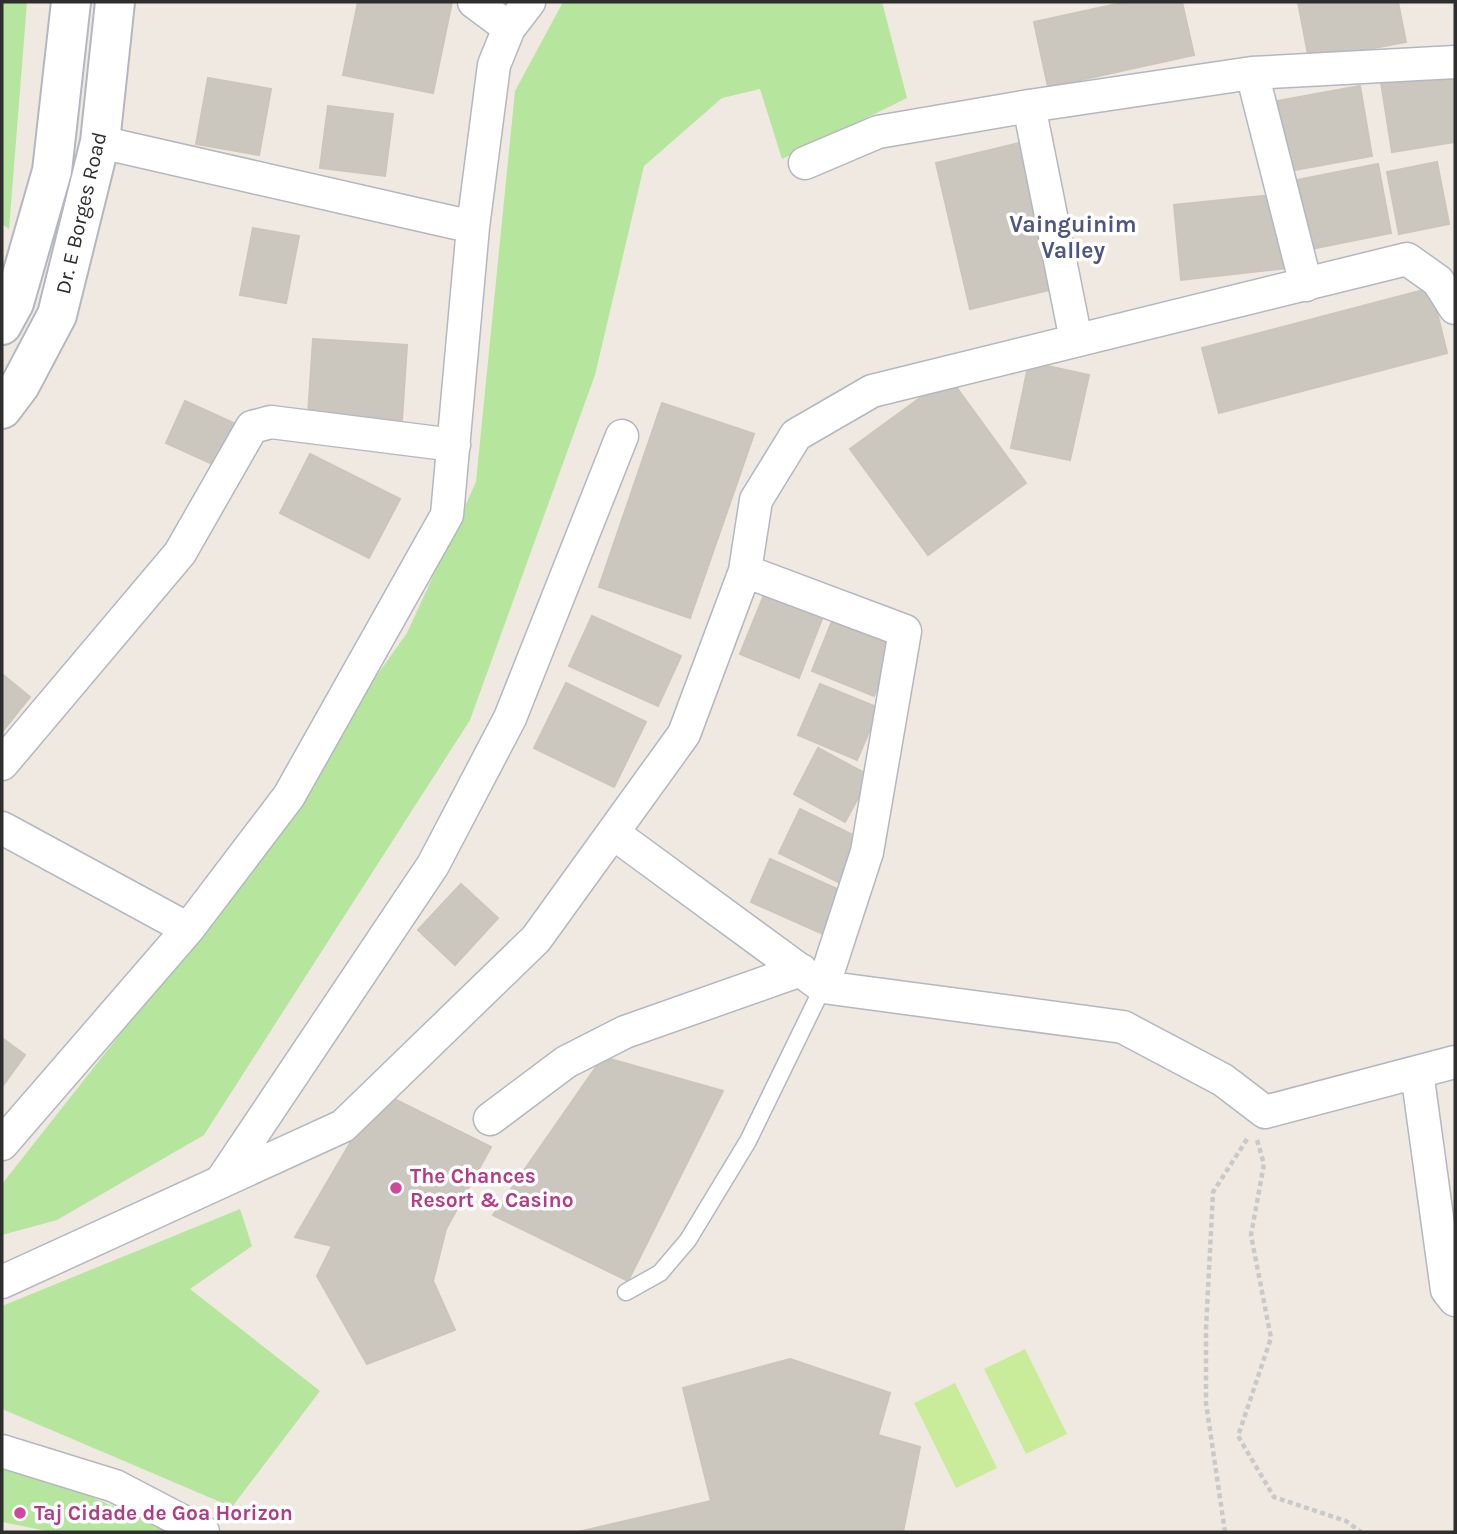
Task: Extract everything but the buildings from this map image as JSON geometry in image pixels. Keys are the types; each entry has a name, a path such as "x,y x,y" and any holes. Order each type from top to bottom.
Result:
{"main road":[{"name":"Dr. E Borges Road","path":"2,325 14,303 52,171 71,2"},
{"name":"Dr. E Borges Road","path":"2,410 20,385 57,314 100,142 115,2"}],"street":[{"path":"474,2 509,28"},
{"path":"2,1143 188,929 289,796 447,515 473,227 494,65 509,28 529,2"},
{"path":"805,163 878,132 1029,106 1252,73 1455,62"},
{"path":"1252,73 1306,285"},
{"path":"1029,106 1076,340"},
{"path":"100,142 473,227"},
{"path":"2,1282 343,1126 536,939 684,734 745,570 756,500 796,435 873,391 1407,259 1438,281 1455,309"},
{"path":"2,764 180,553 252,427 271,422 454,445"},
{"path":"222,1181 433,865 510,718 622,436"},
{"path":"745,570 905,631 867,852 812,979"},
{"path":"2,828 188,929"},
{"path":"613,832 812,979"},
{"path":"490,1119 566,1062 625,1032 812,979 1123,1027 1223,1080 1265,1112 1455,1062"},
{"path":"1417,1072 1447,1290 1455,1300"},
{"path":"2,1451 115,1486 203,1532"}],"lane":[{"path":"626,1292 660,1273 688,1240 748,1141 812,979"}],"path":[{"path":"1225,1532 1206,1403 1206,1329 1213,1192 1254,1129 1264,1164 1251,1235 1271,1338 1238,1436 1275,1497 1346,1521 1361,1532"}],"green space":[{"path":"2,2 27,2 9,229 2,224"},
{"path":"563,2 882,2 907,98 782,159 760,89 722,98 644,166 595,375 470,720 204,1135 57,1220 2,1235 2,1184 136,1014 407,633 476,482 515,91"},
{"path":"240,1209 252,1246 190,1289 320,1391 232,1507 2,1409 2,1306"},
{"path":"1025,1349 1067,1434 1026,1454 984,1369"},
{"path":"955,1383 997,1468 956,1488 914,1403"},
{"path":"2,1457 171,1532 52,1532 2,1522"}],"place":[{"name":"The Chances Resort & Casino","path":"396,1188"},
{"name":"Taj Cidade de Goa Horizon","path":"20,1513"}],"district":[{"name":"Vainguinim Valley","path":"1073,237"}]}
